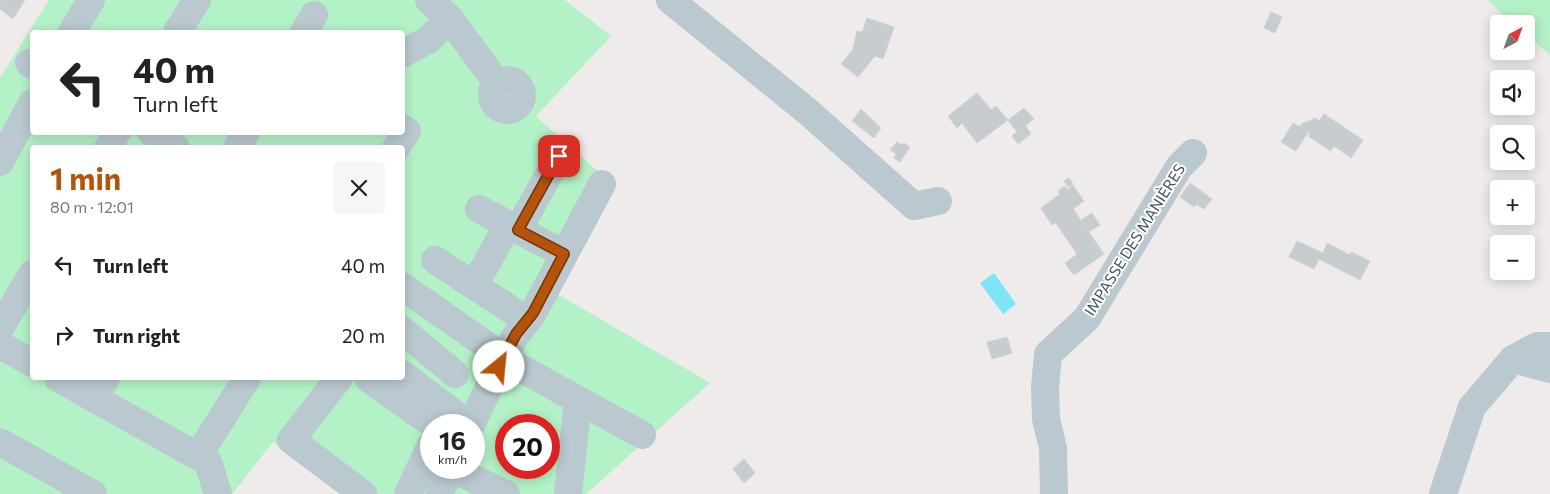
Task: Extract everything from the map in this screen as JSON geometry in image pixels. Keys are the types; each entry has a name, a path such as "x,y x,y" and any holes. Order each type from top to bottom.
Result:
{"street":[{"path":"73,30 91,0"},
{"path":"178,30 197,0"},
{"path":"429,0 450,19 497,83"},
{"path":"670,0 807,111 914,206 938,201"},
{"path":"405,52 428,40 450,19"},
{"path":"0,162 30,107"},
{"path":"156,135 171,145"},
{"name":"IMPASSE DES MANIÈRES","path":"1054,494 1053,448 1046,419 1045,387 1048,354 1087,318 1179,168 1192,153"},
{"path":"474,286 510,234 559,156"},
{"path":"475,414 503,357 516,334 533,313 602,184"},
{"path":"479,209 510,234 564,254"},
{"path":"435,260 526,322"},
{"path":"0,328 30,277"},
{"path":"405,288 503,357 642,435"},
{"path":"405,339 455,374"},
{"path":"0,345 30,362"},
{"path":"1443,494 1472,407 1513,359 1537,346 1550,346"},
{"path":"1513,359 1550,369"},
{"path":"405,376 455,414"},
{"path":"67,380 101,388 208,462 218,494"},
{"path":"198,456 246,380"},
{"path":"337,380 291,440 363,494"},
{"path":"376,380 420,414"},
{"path":"568,494 578,400"},
{"path":"0,442 93,494"},
{"path":"408,494 420,468"},
{"path":"439,494 446,479"},
{"path":"474,479 506,494"}],"green space":[{"path":"49,0 565,0 611,36 536,116 611,183 547,288 710,383 586,494 341,494 273,442 233,493 0,494 0,78 30,30 30,135 405,135 405,30 30,30"},
{"path":"1487,0 1550,0 1550,55 1535,42 1535,15 1504,15"}],"water":[{"path":"994,273 1016,304 1003,314 980,283"}],"building":[{"path":"0,0 25,0 13,19 0,9"},
{"path":"1271,12 1282,17 1275,33 1264,28"},
{"path":"867,18 894,27 883,59 875,56 858,77 841,64 853,49 857,31 862,32"},
{"path":"977,93 991,110 996,106 1008,120 977,143 962,123 957,128 948,116"},
{"path":"1024,108 1034,119 1017,132 1008,120"},
{"path":"861,109 881,128 874,138 852,121"},
{"path":"1324,114 1363,140 1351,158 1334,146 1331,151 1308,136 1310,133 1308,132 1296,151 1281,142 1293,123 1300,127 1301,124 1316,118 1319,121"},
{"path":"1025,125 1031,134 1018,144 1012,136"},
{"path":"897,142 902,145 904,143 910,147 900,162 894,158 896,154 890,150"},
{"path":"1069,178 1073,184 1068,187 1064,181"},
{"path":"1190,183 1212,199 1204,209 1196,204 1194,207 1180,197"},
{"path":"1073,185 1084,201 1073,209 1104,254 1074,275 1065,263 1077,254 1056,223 1052,225 1041,208 1060,194 1058,191 1065,186 1067,190"},
{"path":"1092,213 1100,225 1089,232 1081,220"},
{"path":"1297,241 1323,253 1327,243 1350,255 1351,252 1370,261 1360,280 1319,259 1314,269 1289,257"},
{"path":"1007,337 1012,353 992,359 987,342"},
{"path":"744,459 755,473 744,483 733,469"}],"route":[{"path":"499,367 516,334 533,313 564,254 518,230 559,156"}]}
